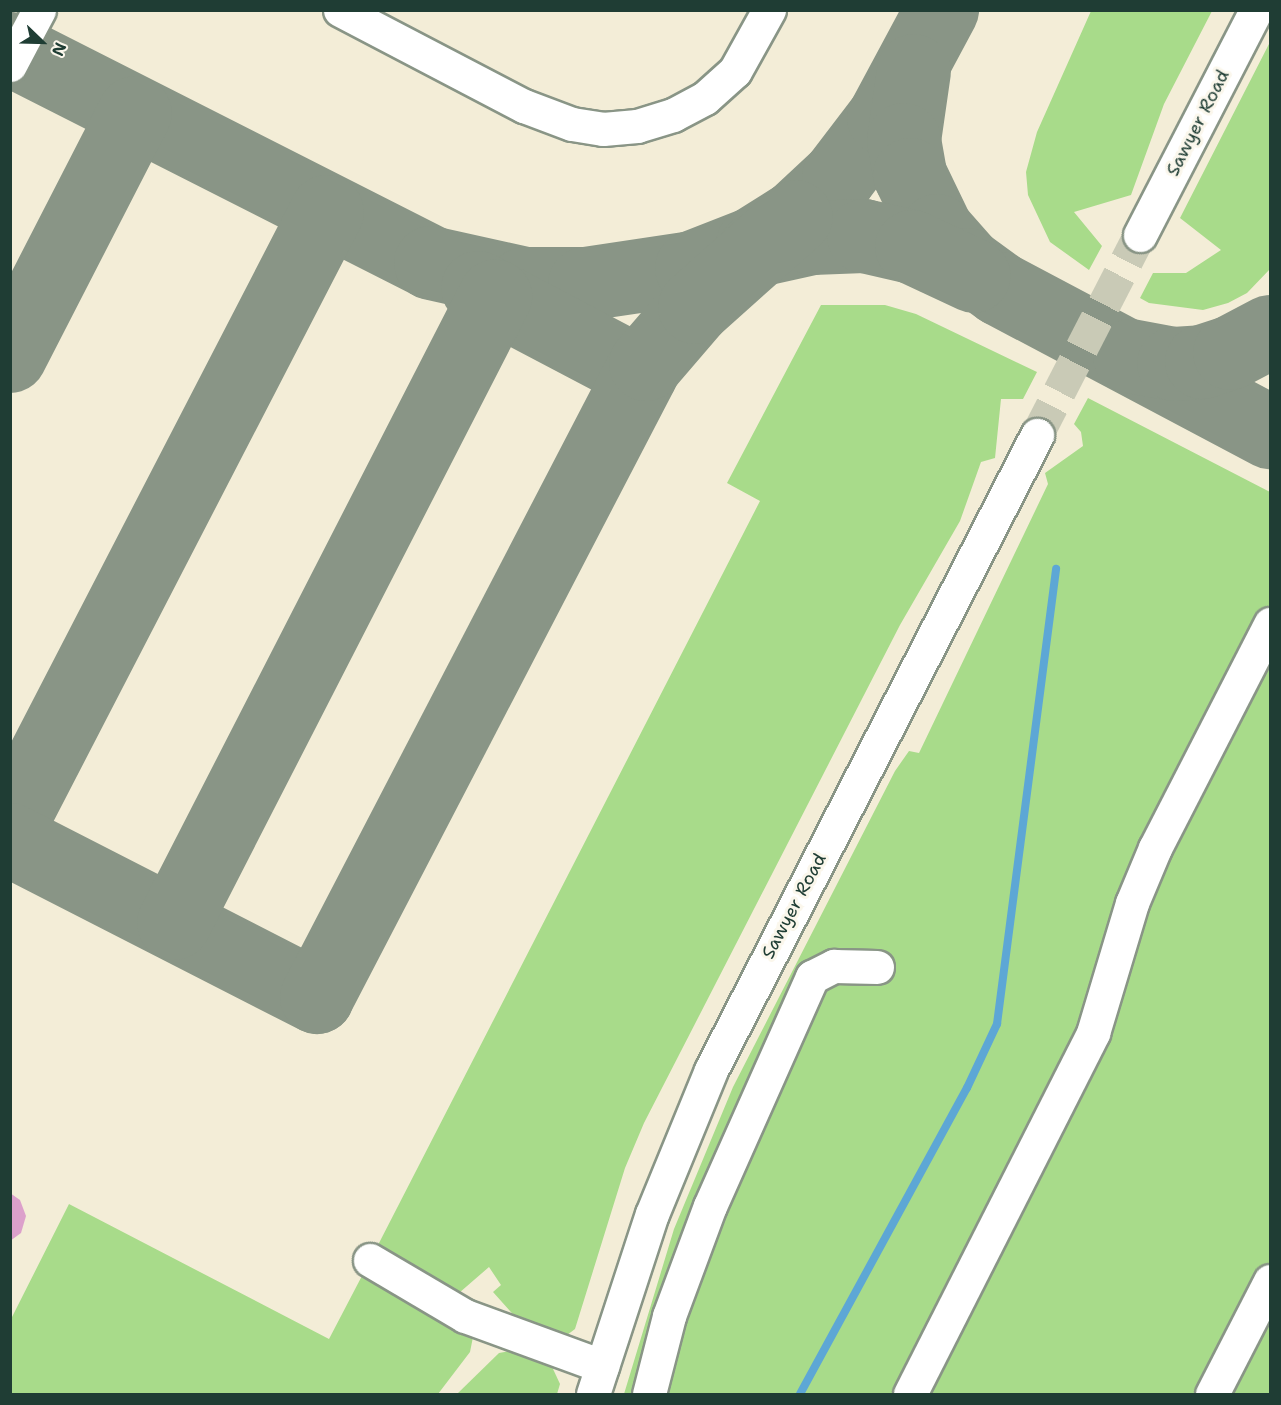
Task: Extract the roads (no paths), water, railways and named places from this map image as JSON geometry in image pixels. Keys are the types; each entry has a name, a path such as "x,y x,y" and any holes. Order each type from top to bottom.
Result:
{"street":[{"path":"10,65 39,10"},
{"path":"340,10 524,106 572,124 603,129 638,126 673,115 705,98 735,71 769,10"},
{"name":"Sawyer Road","path":"1140,235 1256,10"},
{"name":"Sawyer Road","path":"597,1380 652,1214 711,1070 1037,435"},
{"path":"910,1395 1093,1033 1132,903 1155,848 1268,633"},
{"path":"649,1395 669,1316 710,1206 812,977 834,966 877,967"},
{"path":"370,1260 465,1316 597,1380"},
{"path":"1212,1395 1270,1281"}],"waterway":[{"path":"800,1394 967,1088 997,1024 1056,569"}],"tunnel":[{"path":"1037,435 1140,235"}]}
